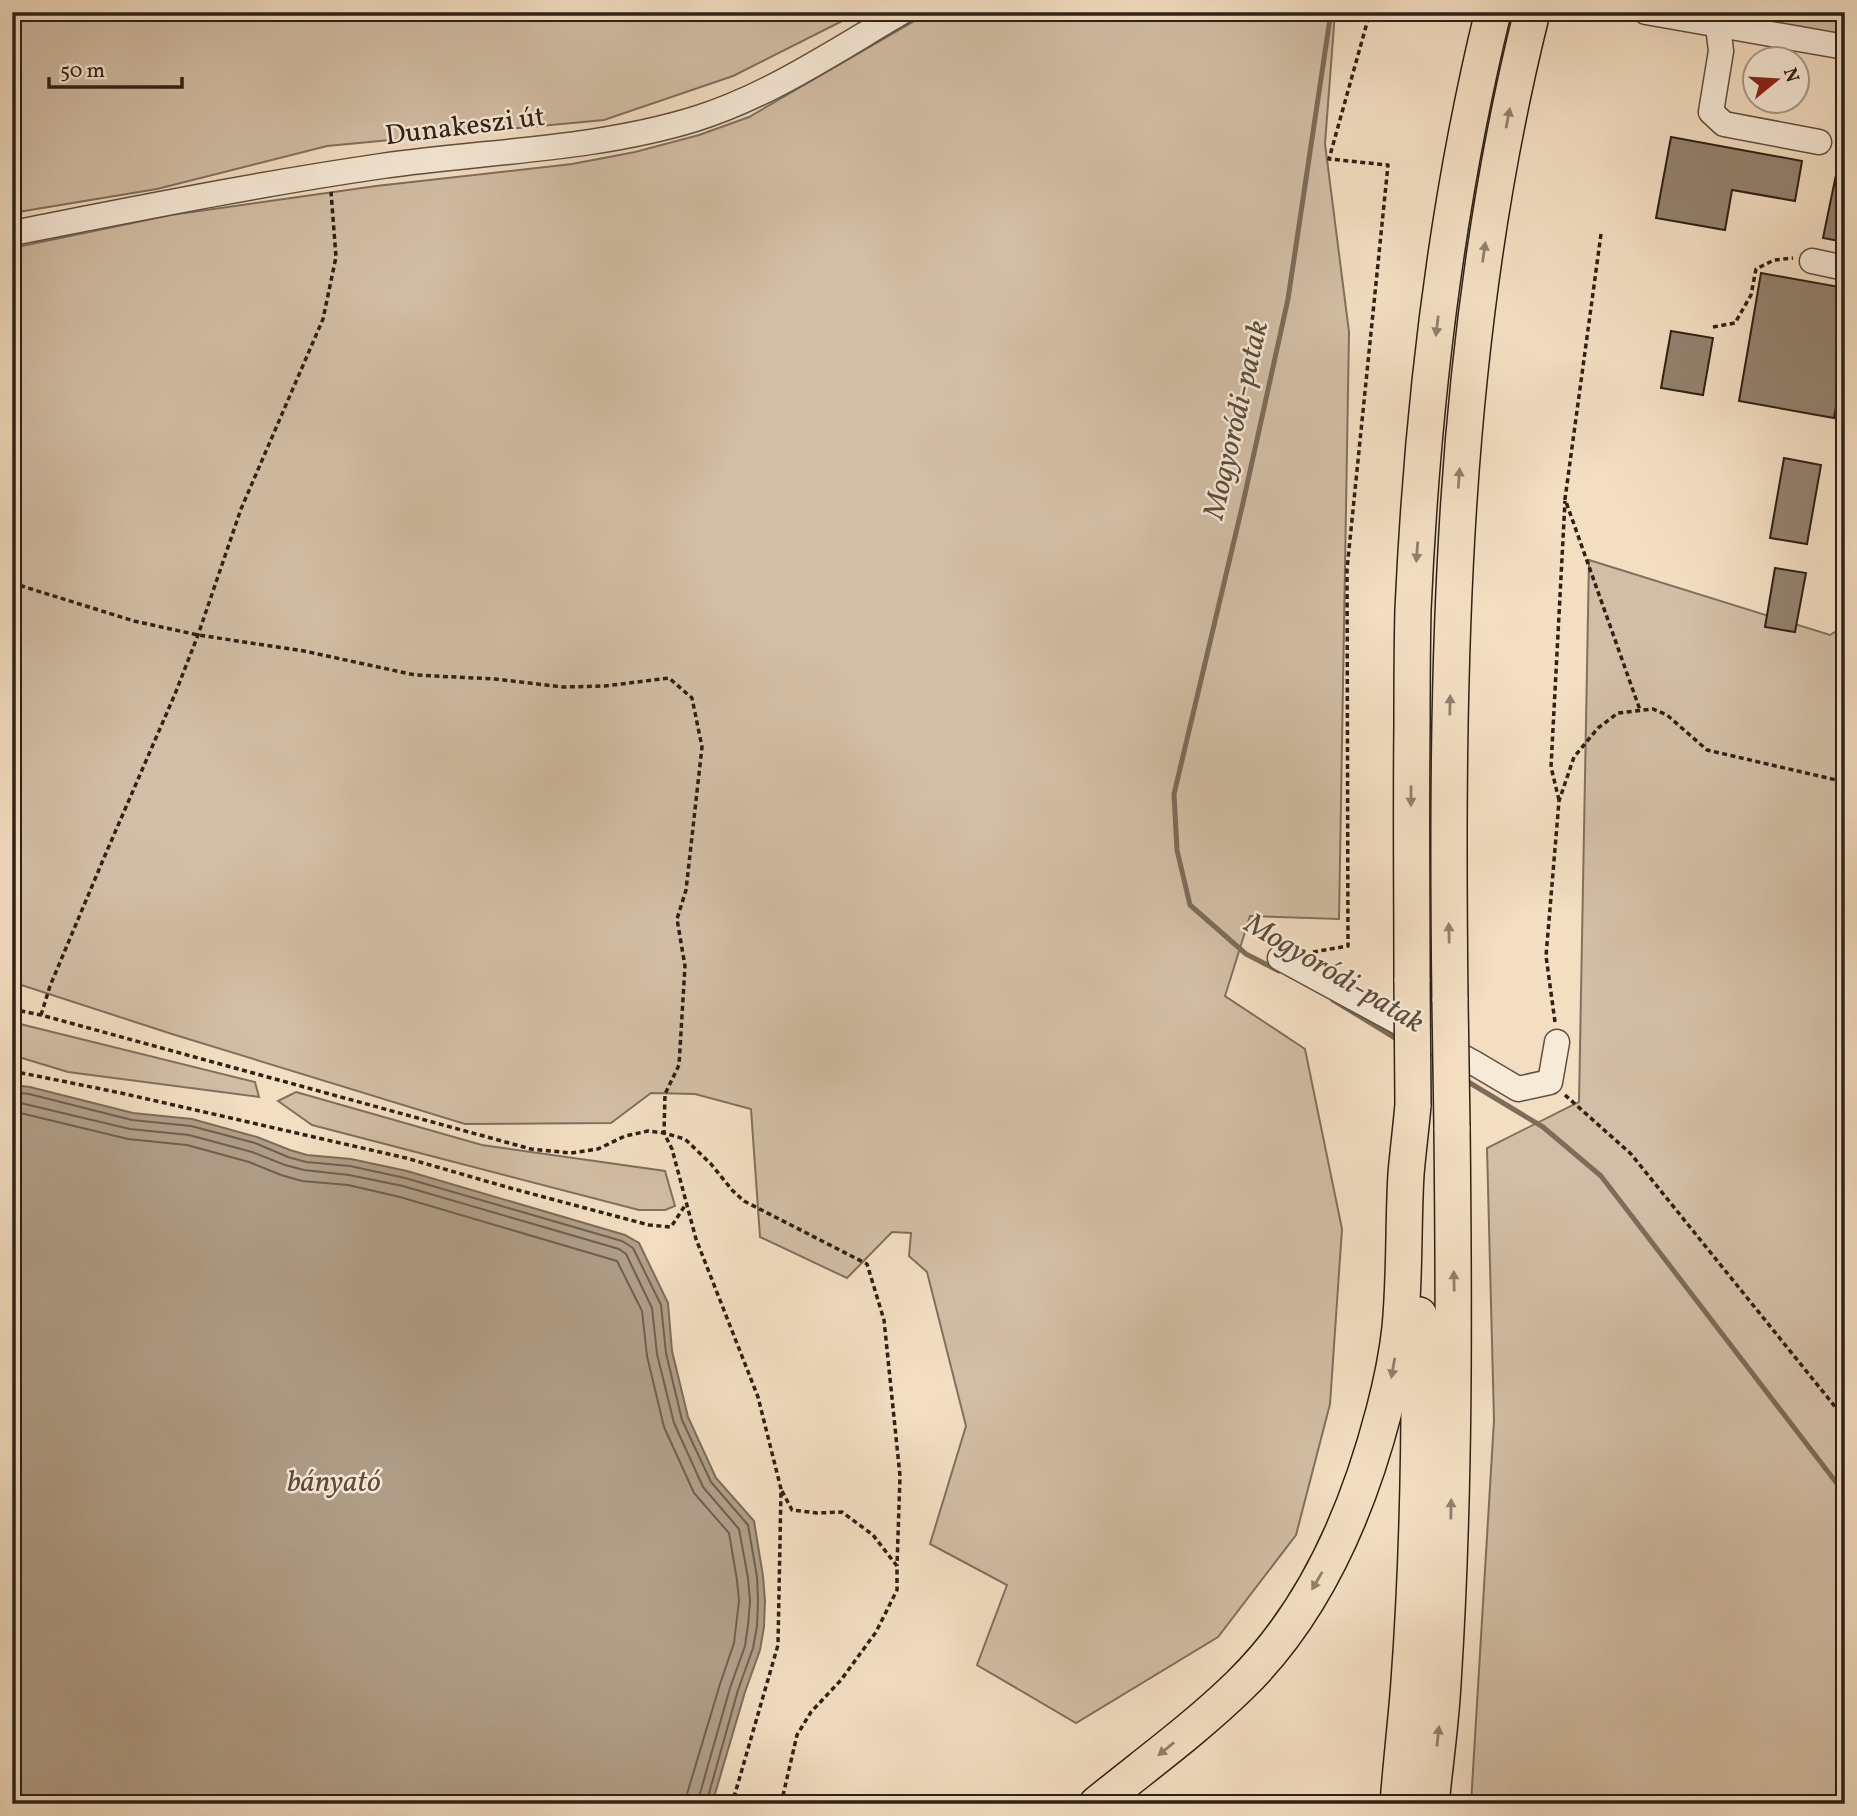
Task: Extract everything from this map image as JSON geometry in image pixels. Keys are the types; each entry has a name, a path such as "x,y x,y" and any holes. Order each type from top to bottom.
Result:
{"highway":[{"path":"1398,1804 1409,1682 1417,1522 1419,1374 1412,981 1413,608 1428,407 1441,295 1456,185 1493,12"},
{"path":"1431,1804 1443,1685 1451,1526 1454,1302 1447,825 1456,534 1470,359 1485,245 1516,77 1532,12"},
{"path":"1097,1804 1192,1728 1240,1685 1272,1650 1300,1611 1333,1553 1354,1504 1376,1439 1391,1382 1400,1328 1406,1173 1413,1105"}],"street":[{"name":"Dunakeszi út","path":"12,233 383,166 636,135 743,102 902,12"},
{"path":"1646,12 1845,47"},
{"path":"1718,26 1721,51 1711,112 1724,124 1819,142"},
{"path":"1812,261 1845,268"},
{"path":"1280,958 1518,1089 1550,1082 1557,1042"}],"path":[{"path":"1280,958 1348,946 1348,569 1388,165 1329,159 1370,12"},
{"path":"41,1015 50,986 175,694 241,509 323,319 336,257 330,176"},
{"path":"1559,801 1551,767 1565,499 1601,234"},
{"path":"1713,327 1735,323 1751,295 1756,269 1774,260 1798,258 1812,261"},
{"path":"1565,499 1640,711"},
{"path":"12,583 134,621 198,635 304,651 415,675 495,679 564,687 605,686 669,678 692,698 702,747 685,890 677,919 685,966 679,1065 664,1094 664,1133 672,1149 696,1239 758,1397 781,1489 792,1510 842,1512 873,1535 897,1566"},
{"path":"1557,1042 1546,956 1559,801 1574,757 1598,728 1618,713 1653,709 1667,715 1707,750 1845,782"},
{"path":"12,1009 531,1149 571,1153 598,1149 625,1136 648,1131 685,1139 744,1201 867,1264 884,1320 899,1463 897,1590 876,1632 841,1680 811,1712 797,1735 780,1804"},
{"path":"12,1072 121,1093 406,1158 649,1225 671,1227 686,1204"},
{"path":"1550,1082 1631,1154 1845,1419"},
{"path":"732,1804 778,1645 781,1489"}],"shaded area":[{"path":"12,12 860,12 733,76 604,120 327,146 157,189 12,213"},
{"path":"930,12 1335,12 1325,144 1349,332 1339,919 1250,916 1225,996 1305,1049 1342,1229 1330,1404 1296,1535 1218,1637 1076,1723 977,1665 1007,1585 930,1544 966,1426 927,1272 909,1256 911,1233 892,1232 847,1278 760,1237 751,1109 695,1094 651,1093 611,1123 465,1124 12,982 12,248 171,215 376,186 572,164 635,152 699,135 749,117"},
{"path":"1691,12 1845,12 1845,37"},
{"path":"1589,560 1830,635 1845,626 1845,1804 1471,1804 1494,1420 1487,1148 1579,1102"},
{"path":"12,1022 255,1082 259,1097 68,1072 12,1055"},
{"path":"296,1092 482,1145 665,1171 675,1206 665,1210 639,1210 312,1125 278,1101"}],"water":[{"name":"bányató","path":"12,1085 30,1087 133,1113 192,1119 257,1137 307,1155 351,1159 407,1171 625,1235 639,1243 668,1303 672,1351 688,1417 716,1478 754,1521 763,1576 764,1627 760,1650 712,1804 12,1804"}],"building":[{"path":"1671,137 1802,161 1795,201 1732,190 1725,230 1656,218"},
{"path":"1838,165 1845,165 1845,242 1823,238"},
{"path":"1761,273 1845,288 1845,355 1834,418 1739,401"},
{"path":"1671,331 1713,338 1703,395 1661,388"},
{"path":"1784,458 1821,465 1807,544 1770,538"},
{"path":"1775,568 1806,573 1795,632 1765,627"}],"waterway":[{"name":"Mogyoródi-patak","path":"1279,971 1246,954 1190,905 1177,850 1174,794 1288,299 1331,12"},
{"name":"Mogyoródi-patak","path":"1333,1000 1400,1041"},
{"name":"Mogyoródi-patak","path":"1465,1080 1543,1127 1601,1176 1845,1494"}]}
